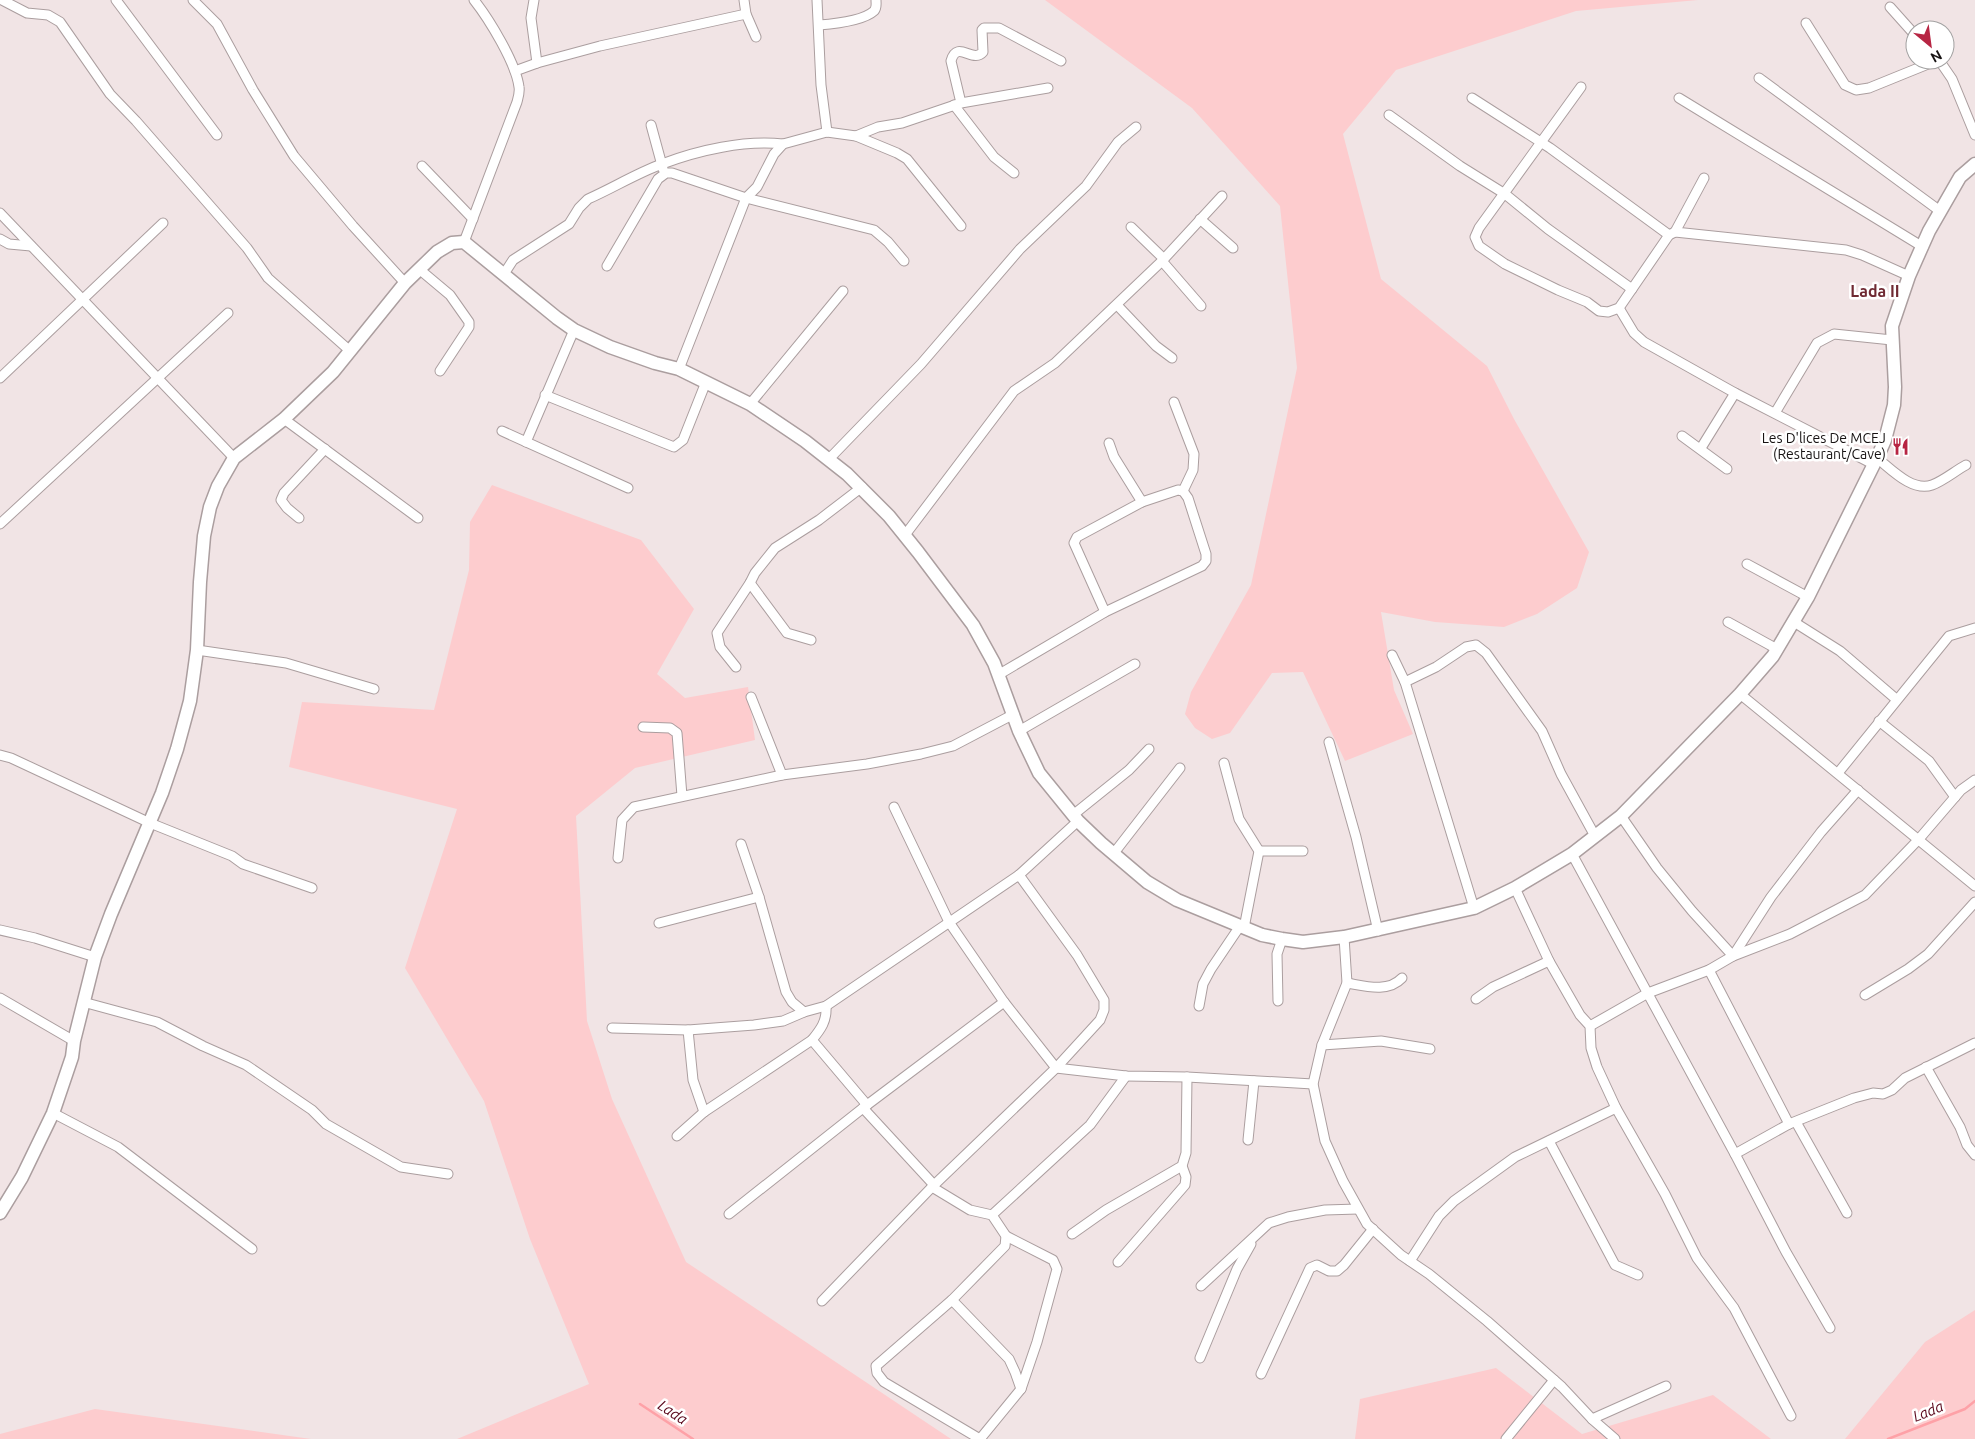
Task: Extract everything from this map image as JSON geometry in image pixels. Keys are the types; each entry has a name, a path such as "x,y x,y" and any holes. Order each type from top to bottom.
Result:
{"street":[{"path":"2,0 27,13 48,15 60,22 110,94 235,234 268,278 349,350"},
{"path":"116,0 216,135"},
{"path":"193,0 217,24 253,90 294,156 353,226 405,283"},
{"path":"464,242 517,102 520,88 515,71 482,10 474,0"},
{"path":"534,0 531,18 537,63"},
{"path":"744,0 746,14 756,37"},
{"path":"818,0 821,85 827,132"},
{"path":"819,25 842,23 868,14 874,11 876,0"},
{"path":"1890,7 1905,24"},
{"path":"515,71 600,46 746,14"},
{"path":"1806,23 1845,85 1856,90 1869,88 1914,70"},
{"path":"1014,173 994,157 958,104 951,61 952,56 959,51 978,56 982,55 982,30 984,28 999,28 1061,61"},
{"path":"1946,70 1952,79 1975,135"},
{"path":"1759,78 1940,211"},
{"path":"1581,87 1479,228 1475,236 1479,246 1505,264 1558,290 1588,302 1599,311 1608,312 1618,308 1672,234 1704,178"},
{"path":"856,136 878,127 902,123 958,104 1048,88"},
{"path":"1472,98 1542,143 1672,234 1846,250 1910,276"},
{"path":"1679,98 1923,247"},
{"path":"1389,115 1460,166 1505,194 1548,229 1632,289"},
{"path":"651,124 661,164 666,173"},
{"path":"829,459 921,364 1020,249 1086,186 1118,142 1136,127"},
{"path":"504,274 513,260 569,224 579,208 588,199 661,164 708,150 766,142 783,144 827,132 856,136 897,153 907,160 961,226"},
{"path":"679,369 746,198 757,187 774,154 783,144"},
{"path":"0,1212 22,1177 54,1113 72,1058 74,1041 95,957 111,914 150,823 177,749 190,700 197,650 204,536 210,507 218,486 234,458 284,419 333,372 405,283 419,269 452,243 464,242 574,330 610,347 655,363 679,369 750,404 829,459 862,487 905,535 973,625 994,663 1019,731 1039,773 1075,818 1101,844 1147,882 1177,900 1262,935 1303,942 1378,931 1474,908 1515,888 1572,854 1621,816 1740,694 1777,650 1794,622 1885,440 1894,405 1892,326 1929,231 1960,176 1975,164"},
{"path":"422,166 473,219"},
{"path":"607,266 658,179 666,173 681,175 746,198 874,230 888,242 904,261"},
{"path":"905,535 1014,391 1055,363 1117,305 1163,260 1222,196"},
{"path":"0,213 234,458"},
{"path":"1200,219 1232,248"},
{"path":"0,378 163,223"},
{"path":"1131,227 1163,260 1201,306"},
{"path":"0,239 9,244 31,246"},
{"path":"419,269 450,295 469,322 469,327 440,371"},
{"path":"750,404 843,291"},
{"path":"1117,305 1156,346 1172,358"},
{"path":"1618,308 1634,333 1644,342 1735,393 1875,461 1912,484 1931,485 1966,465"},
{"path":"0,524 228,313"},
{"path":"526,442 574,330"},
{"path":"1775,413 1817,343 1826,337 1834,334 1892,340"},
{"path":"545,395 674,447 683,440 706,382"},
{"path":"1701,448 1735,393"},
{"path":"1174,402 1194,454 1193,470 1183,490"},
{"path":"284,419 418,518"},
{"path":"502,431 628,488"},
{"path":"1682,436 1701,448 1727,469"},
{"path":"1109,443 1114,457 1142,502"},
{"path":"300,518 287,508 281,500 284,493 325,449"},
{"path":"736,667 720,647 717,633 755,573 775,548 819,520 862,487"},
{"path":"998,675 1105,612 1202,566 1206,561 1206,554 1188,498 1183,490"},
{"path":"1105,612 1074,543 1077,537 1082,532 1142,502 1183,490"},
{"path":"1747,564 1808,597"},
{"path":"750,583 787,633 811,640"},
{"path":"1728,622 1777,650"},
{"path":"1794,622 1840,651 1896,699"},
{"path":"1838,773 1948,636 1975,628"},
{"path":"1404,682 1436,667 1466,647 1476,645 1486,653 1542,731 1561,774 1595,836"},
{"path":"197,650 286,663 374,689"},
{"path":"1392,655 1404,682 1474,908"},
{"path":"1019,731 1135,664"},
{"path":"1740,694 1975,886"},
{"path":"751,697 782,775"},
{"path":"618,858 622,820 634,807 782,775 867,764 953,746 1014,714"},
{"path":"1879,721 1929,761 1955,797"},
{"path":"643,726 670,728 676,733 682,796"},
{"path":"1329,742 1356,838 1378,931"},
{"path":"612,1028 688,1030 783,1021 804,1012 826,1006 1019,875 1075,818 1149,749"},
{"path":"0,755 11,758 150,823 232,856 243,864 312,888"},
{"path":"1199,1006 1203,984 1210,969 1242,927 1259,851 1239,819 1224,763"},
{"path":"1114,853 1180,768"},
{"path":"1590,1026 1648,994 1709,970 1732,956 1790,934 1865,895 1919,839 1955,797 1975,780"},
{"path":"1732,956 1771,897 1821,832 1858,790"},
{"path":"894,807 949,922 1004,1002 1056,1068 1126,1076 1187,1077 1313,1084"},
{"path":"1621,816 1657,868 1732,956"},
{"path":"741,844 759,897 786,992 792,1002 804,1012"},
{"path":"1259,851 1303,850"},
{"path":"1572,854 1786,1252 1830,1328"},
{"path":"822,1301 933,1186 1056,1068 1100,1020 1104,1010 1104,1000 1076,955 1019,875"},
{"path":"1515,888 1549,962 1580,1015 1590,1026 1591,1048 1616,1108 1665,1194 1697,1258 1734,1308 1791,1416"},
{"path":"660,923 759,897"},
{"path":"1865,994 1908,969 1928,954 1975,902"},
{"path":"0,930 35,938 95,957"},
{"path":"1344,937 1347,983 1322,1045 1313,1084 1325,1141 1358,1209 1373,1230 1487,1321 1554,1380 1592,1419 1615,1439"},
{"path":"1278,1001 1277,954 1282,939"},
{"path":"1476,999 1493,987 1549,962"},
{"path":"1709,970 1793,1123 1847,1213"},
{"path":"1347,983 1387,988 1402,978"},
{"path":"0,998 74,1041"},
{"path":"83,1002 157,1022 203,1046 246,1065 312,1110 326,1124 401,1167 448,1174"},
{"path":"729,1214 865,1106 1004,1002"},
{"path":"677,1136 704,1112 812,1040 821,1030 826,1017 826,1006"},
{"path":"688,1030 693,1080 704,1112"},
{"path":"812,1040 933,1186 970,1210 992,1215 1006,1236 1053,1260 1057,1268 1037,1342 1020,1389 980,1439 884,1382 877,1374 876,1366 952,1300 1005,1246 1006,1236"},
{"path":"1322,1045 1381,1040 1430,1048"},
{"path":"1735,1154 1793,1123 1854,1098 1872,1093 1883,1094 1892,1090 1905,1078 1975,1043"},
{"path":"1926,1067 1960,1127 1967,1145 1975,1155"},
{"path":"992,1215 1090,1125 1126,1076"},
{"path":"1118,1262 1185,1185 1186,1177 1182,1166 1186,1154 1187,1077"},
{"path":"1248,1140 1254,1081"},
{"path":"1410,1261 1439,1216 1454,1200 1515,1157 1616,1108"},
{"path":"54,1113 118,1146 252,1249"},
{"path":"1549,1141 1615,1265 1638,1275"},
{"path":"1072,1234 1106,1210 1182,1166"},
{"path":"1201,1286 1225,1262 1253,1240 1269,1224 1288,1217 1325,1210 1358,1209"},
{"path":"1261,1374 1310,1268 1317,1265 1329,1271 1337,1271 1373,1230"},
{"path":"1200,1358 1237,1269 1253,1240"},
{"path":"952,1300 1009,1359 1020,1389"},
{"path":"1506,1439 1554,1380"},
{"path":"1592,1419 1666,1386"}],"shaded area":[{"path":"1045,0 1698,0 1576,11 1396,70 1343,134 1381,279 1487,366 1514,419 1589,552 1577,588 1537,614 1504,627 1435,622 1381,612 1394,690 1413,734 1345,761 1303,672 1272,673 1230,733 1212,739 1195,728 1185,714 1191,692 1251,585 1297,368 1280,206 1192,108"},
{"path":"492,485 641,540 694,609 657,674 685,698 748,687 755,740 635,768 576,816 587,1021 612,1099 686,1262 951,1439 457,1439 589,1384 530,1239 484,1101 405,968 457,809 289,767 302,702 434,710 469,570 470,522"},
{"path":"1975,1310 1975,1439 1845,1439 1925,1342"},
{"path":"1496,1368 1582,1434 1713,1395 1771,1439 1355,1439 1360,1399"},
{"path":"95,1409 311,1439 0,1439 0,1434"}],"waterway":[{"name":"Lada","path":"1888,1439 1965,1409 1975,1401"},
{"name":"Lada","path":"640,1404 693,1439"}],"place":[{"name":"Les D'lices De MCEJ (Restaurant/Cave)","path":"1900,446"}],"district":[{"name":"Lada II","path":"1875,291"}]}
